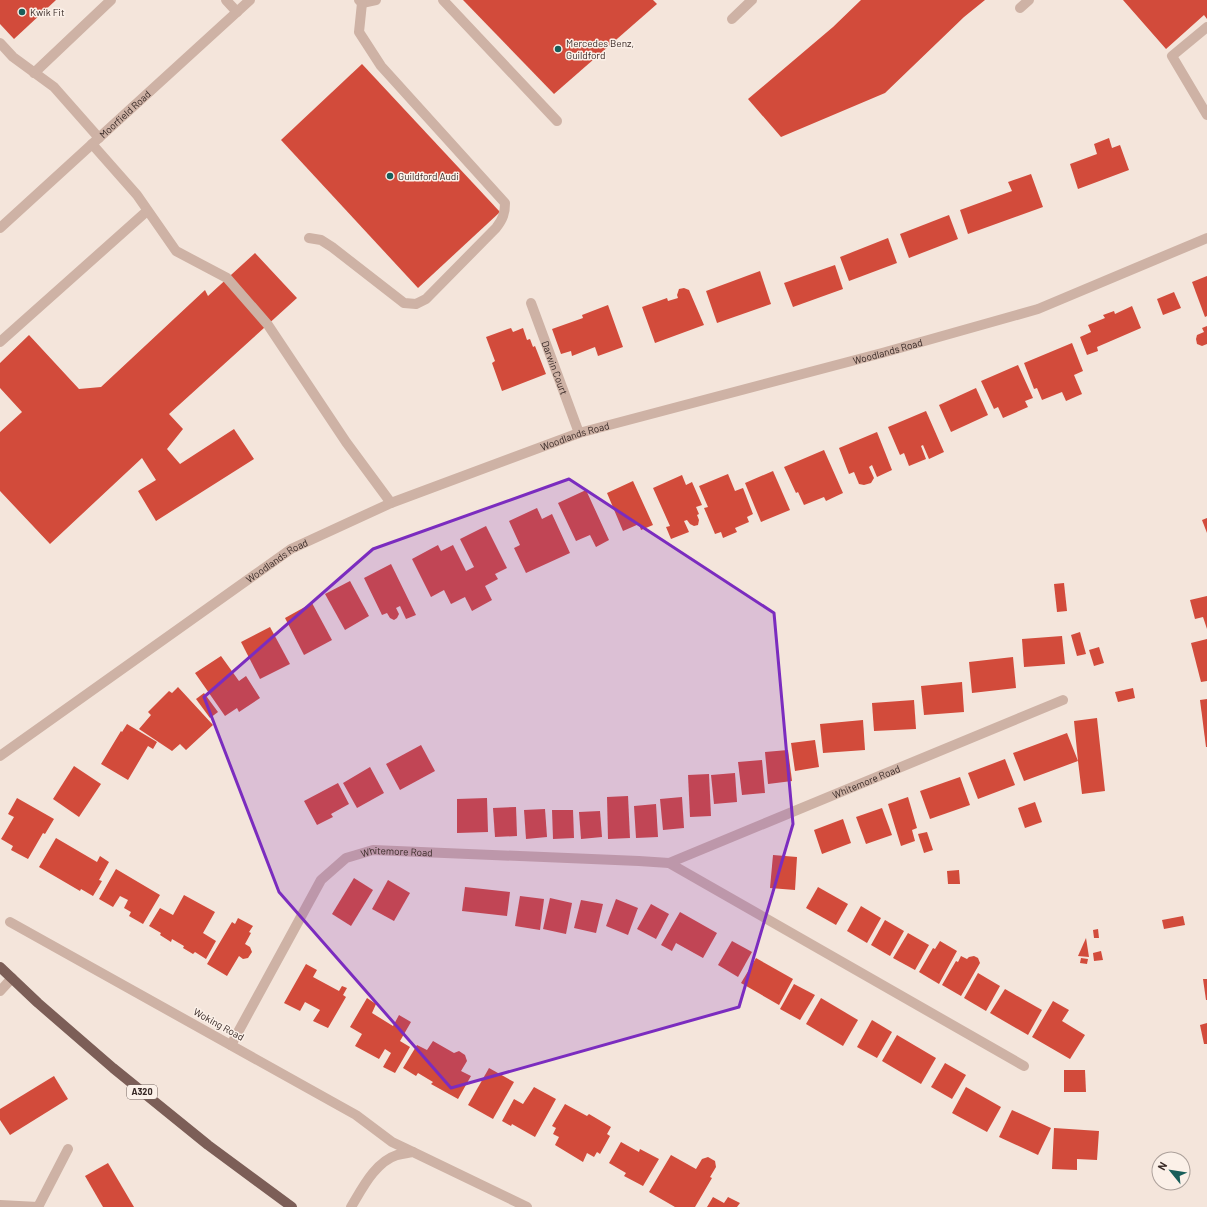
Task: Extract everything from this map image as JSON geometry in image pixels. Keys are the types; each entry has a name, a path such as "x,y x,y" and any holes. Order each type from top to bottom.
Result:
{"main road":[{"name":"A320","path":"0,967 38,1003 113,1068 208,1145 292,1207"}],"street":[{"path":"34,73 111,0"},
{"path":"226,0 237,12"},
{"name":"Moorfield Road","path":"0,228 250,0"},
{"path":"309,238 321,240 332,247 404,303 416,304 426,299 496,228 502,221 505,212 505,203 381,66 359,32 361,2 376,0"},
{"path":"443,0 557,121"},
{"path":"732,19 752,0"},
{"path":"1020,8 1029,0"},
{"path":"1207,27 1172,56 1207,115"},
{"path":"0,42 13,57 54,88 96,141 176,251 227,278 268,324 346,442 391,503"},
{"path":"0,342 147,210"},
{"name":"Woodlands Road","path":"0,756 291,549 391,503 579,433 882,353 1038,309 1207,238"},
{"name":"Darwin Court","path":"531,303 579,433"},
{"name":"Whitemore Road","path":"669,863 1063,700"},
{"name":"Whitemore Road","path":"231,1045 320,880 346,858 373,850 639,860 669,863 1024,1066"},
{"name":"Woking Road","path":"10,922 356,1115 392,1142 527,1207"},
{"path":"0,991 12,978"},
{"path":"0,1205 38,1207 68,1149"},
{"path":"351,1207 365,1183 381,1165 395,1156 413,1152"}],"highlighted area":[{"path":"569,479 774,613 793,824 739,1007 451,1088 279,892 204,697 373,549"}],"building":[{"name":"Kwik Fit","path":"0,0 56,0 14,39 0,24"},
{"name":"Mercedes Benz, Guildford","path":"463,0 653,0 657,4 554,94"},
{"path":"861,0 985,0 964,17 885,93 781,137 748,99 833,27"},
{"path":"1123,0 1207,0 1207,19 1204,15 1166,49"},
{"name":"Guildford Audi","path":"362,64 500,212 418,288 281,140"},
{"path":"1109,138 1112,148 1120,145 1129,170 1078,189 1070,164 1097,154 1094,144"},
{"path":"1031,174 1043,207 968,234 960,210 1012,191 1008,182"},
{"path":"949,215 958,239 909,258 900,234"},
{"path":"888,238 897,263 849,281 840,257"},
{"path":"255,253 297,298 169,414 183,429 167,449 180,464 234,429 254,459 156,521 138,491 156,480 142,458 50,544 0,491 0,432 22,412 0,388 0,363 29,335 79,389 101,387 205,290 208,296"},
{"path":"835,265 843,289 793,307 784,283"},
{"path":"760,271 771,304 717,323 706,291"},
{"path":"1207,276 1207,316 1205,317 1192,282"},
{"path":"684,288 689,290 704,325 655,343 642,307 667,298 668,301 678,298 677,295 679,289"},
{"path":"1174,292 1181,308 1163,315 1157,299"},
{"path":"608,305 623,347 598,356 595,347 572,356 571,351 561,354 552,329 583,318 582,315"},
{"path":"1132,306 1141,328 1097,347 1098,351 1087,355 1080,337 1091,332 1088,325 1105,318 1103,315 1114,311 1115,314"},
{"path":"1207,326 1207,344 1202,346 1197,344 1197,335 1204,332 1202,328"},
{"path":"511,328 513,332 523,328 527,340 530,339 533,347 535,346 546,374 502,391 492,363 495,361 486,337"},
{"path":"1072,343 1083,371 1074,375 1082,394 1066,401 1062,392 1042,400 1037,388 1034,389 1024,363"},
{"path":"1018,365 1033,398 1025,401 1028,407 1003,418 998,407 994,409 981,381"},
{"path":"976,388 988,415 951,432 939,405"},
{"path":"926,411 944,452 929,459 923,445 921,446 926,459 909,466 904,453 900,455 888,427"},
{"path":"877,432 892,470 877,477 872,465 869,467 874,478 871,483 864,485 859,484 854,472 849,474 839,448"},
{"path":"824,450 843,493 826,501 824,497 804,505 798,492 796,493 784,467"},
{"path":"773,471 790,510 761,522 745,483"},
{"path":"728,474 735,491 743,488 753,514 747,517 749,522 735,528 737,532 723,538 721,532 715,534 704,508 708,507 699,486"},
{"path":"682,475 686,485 692,482 702,505 696,507 699,514 697,515 699,520 698,525 694,526 687,520 684,521 689,532 671,539 666,527 670,526 653,488"},
{"path":"633,481 653,525 641,530 639,524 623,531 607,493"},
{"path":"586,490 609,540 596,547 590,535 576,541 558,503"},
{"path":"537,508 542,519 552,514 570,553 526,573 514,548 520,545 509,521"},
{"path":"1207,518 1207,533 1202,520"},
{"path":"486,526 507,568 495,574 498,579 485,586 492,600 472,611 465,597 451,604 444,590 431,597 412,559 438,545 441,551 453,545 466,571 474,567 460,539"},
{"path":"391,564 416,615 406,619 400,606 396,608 399,614 394,620 390,618 387,613 382,615 364,578"},
{"path":"350,581 369,616 345,630 325,594"},
{"path":"1064,583 1067,611 1057,612 1054,584"},
{"path":"1207,596 1207,629 1203,617 1195,619 1190,600"},
{"path":"312,603 332,640 304,655 285,618"},
{"path":"270,627 290,664 260,679 241,642"},
{"path":"1080,632 1086,654 1077,656 1071,635"},
{"path":"1062,636 1065,664 1024,667 1022,639"},
{"path":"1207,639 1207,681 1201,682 1191,643"},
{"path":"1099,647 1104,663 1094,666 1089,650"},
{"path":"221,656 239,681 246,676 260,698 239,712 237,708 225,716 195,673"},
{"path":"1013,657 1016,688 972,693 969,662"},
{"path":"962,682 964,712 924,715 921,686"},
{"path":"178,687 213,725 186,750 180,744 172,751 139,729 151,715 148,712 169,691 172,693"},
{"path":"1133,688 1135,698 1118,702 1115,692"},
{"path":"204,693 218,712 210,718 196,699"},
{"path":"1207,699 1207,747 1206,747 1200,700"},
{"path":"914,700 916,729 874,731 872,703"},
{"path":"1097,718 1105,791 1082,794 1074,721"},
{"path":"863,720 865,750 823,753 820,724"},
{"path":"127,724 157,742 153,749 148,746 128,780 101,764 121,731 122,732"},
{"path":"1067,733 1078,761 1024,781 1013,753"},
{"path":"815,740 819,767 795,771 791,743"},
{"path":"421,745 435,771 400,790 386,764"},
{"path":"788,750 792,781 768,784 765,752"},
{"path":"1005,759 1015,785 978,799 968,773"},
{"path":"762,760 765,793 742,795 738,762"},
{"path":"74,766 101,784 79,817 53,799"},
{"path":"370,767 384,793 357,808 343,783"},
{"path":"735,773 737,802 714,804 711,775"},
{"path":"709,774 711,816 690,817 688,775"},
{"path":"960,777 970,805 930,819 920,791"},
{"path":"338,783 349,804 331,814 333,817 317,825 304,801"},
{"path":"628,796 630,838 608,839 607,797"},
{"path":"682,797 684,828 663,830 660,799"},
{"path":"908,797 917,828 912,830 915,841 901,846 888,804"},
{"path":"17,798 54,819 45,834 43,833 28,859 11,850 13,846 1,839 14,817 8,814"},
{"path":"487,798 488,832 457,833 457,799"},
{"path":"1035,802 1042,822 1025,828 1018,808"},
{"path":"656,804 658,837 636,838 634,806"},
{"path":"516,807 517,836 495,837 493,808"},
{"path":"882,808 892,835 866,844 856,817"},
{"path":"545,809 547,837 526,839 524,810"},
{"path":"552,810 573,810 574,838 553,839"},
{"path":"600,811 602,837 581,839 579,812"},
{"path":"843,819 851,843 822,854 814,830"},
{"path":"927,832 933,850 924,853 918,834"},
{"path":"56,838 97,862 100,856 109,862 99,880 102,881 93,896 81,889 80,891 39,867"},
{"path":"773,855 797,857 795,890 770,888"},
{"path":"116,869 160,895 143,924 129,916 131,912 124,908 128,900 120,896 113,907 99,899"},
{"path":"959,870 960,884 948,884 947,871"},
{"path":"354,878 373,890 351,926 332,914"},
{"path":"388,880 410,893 394,921 372,909"},
{"path":"465,887 510,892 507,916 462,911"},
{"path":"818,887 848,904 836,925 806,908"},
{"path":"184,895 215,912 203,933 216,941 206,959 195,952 193,954 183,948 184,946 172,939 171,942 160,935 161,933 149,926 160,908 173,915"},
{"path":"520,896 544,899 540,930 515,926"},
{"path":"550,898 572,903 566,934 543,929"},
{"path":"616,899 638,908 628,935 606,926"},
{"path":"581,900 603,904 596,933 574,928"},
{"path":"651,904 669,914 656,939 637,929"},
{"path":"861,906 881,918 867,943 847,931"},
{"path":"680,912 717,933 703,958 676,943 672,951 661,945"},
{"path":"1183,916 1185,925 1164,929 1162,920"},
{"path":"238,918 253,926 249,932 251,933 245,944 250,947 252,952 248,958 243,959 239,956 227,976 207,964 232,922 235,924"},
{"path":"885,920 904,931 890,956 871,945"},
{"path":"1098,929 1099,938 1094,938 1093,930"},
{"path":"908,933 929,945 915,970 893,958"},
{"path":"1086,938 1089,957 1078,956"},
{"path":"732,941 752,952 738,977 718,965"},
{"path":"940,941 957,951 939,984 919,972 933,948 935,949"},
{"path":"1101,951 1103,960 1094,961 1093,953"},
{"path":"961,956 967,959 974,956 978,958 980,963 961,996 942,985 956,961 958,962"},
{"path":"756,958 793,979 779,1005 741,983"},
{"path":"1081,958 1088,959 1087,964 1080,963"},
{"path":"306,964 317,970 313,977 339,991 342,986 347,988 343,995 346,997 328,1028 313,1021 320,1010 305,1002 300,1011 284,1003"},
{"path":"978,973 1000,986 986,1011 964,998"},
{"path":"1203,979 1207,979 1207,1000 1206,1000"},
{"path":"794,984 815,995 800,1020 780,1009"},
{"path":"1005,989 1042,1010 1028,1035 990,1013"},
{"path":"367,998 376,1004 372,1013 393,1026 399,1015 411,1022 400,1041 410,1047 395,1073 383,1067 391,1053 385,1049 379,1059 355,1046 362,1034 350,1027"},
{"path":"821,998 858,1020 843,1046 806,1024"},
{"path":"1053,1001 1069,1010 1062,1021 1085,1035 1070,1059 1032,1037"},
{"path":"872,1020 892,1032 877,1058 857,1047"},
{"path":"1207,1023 1207,1044 1204,1044 1200,1025"},
{"path":"897,1035 936,1058 921,1084 882,1061"},
{"path":"433,1041 454,1053 459,1051 465,1055 467,1061 461,1071 471,1076 458,1099 431,1084 433,1082 418,1073 416,1076 403,1068 417,1045 427,1050"},
{"path":"945,1063 966,1075 952,1099 931,1087"},
{"path":"489,1068 514,1082 493,1119 468,1105"},
{"path":"1064,1070 1085,1070 1086,1092 1064,1092"},
{"path":"54,1076 68,1099 10,1135 0,1120 0,1109"},
{"path":"534,1087 556,1099 535,1137 512,1124 511,1126 502,1121 514,1099 523,1104"},
{"path":"966,1087 1001,1107 987,1132 952,1113"},
{"path":"565,1104 587,1116 589,1114 611,1127 607,1134 610,1136 600,1154 597,1152 594,1157 587,1153 583,1162 555,1145 559,1137 553,1134 556,1128 552,1126"},
{"path":"1012,1110 1051,1128 1038,1155 999,1137"},
{"path":"1054,1128 1099,1131 1097,1160 1077,1159 1077,1170 1052,1169"},
{"path":"621,1142 639,1152 640,1149 659,1159 643,1186 624,1176 626,1173 609,1163"},
{"path":"671,1155 696,1169 702,1159 708,1157 715,1161 716,1167 710,1177 712,1178 695,1207 675,1207 649,1192"},
{"path":"108,1163 134,1207 103,1207 85,1176"},
{"path":"713,1197 724,1203 728,1197 740,1203 737,1207 707,1207"}],"place":[{"name":"Kwik Fit","path":"22,12"},
{"name":"Mercedes Benz, Guildford","path":"558,49"},
{"name":"Guildford Audi","path":"390,176"}]}
